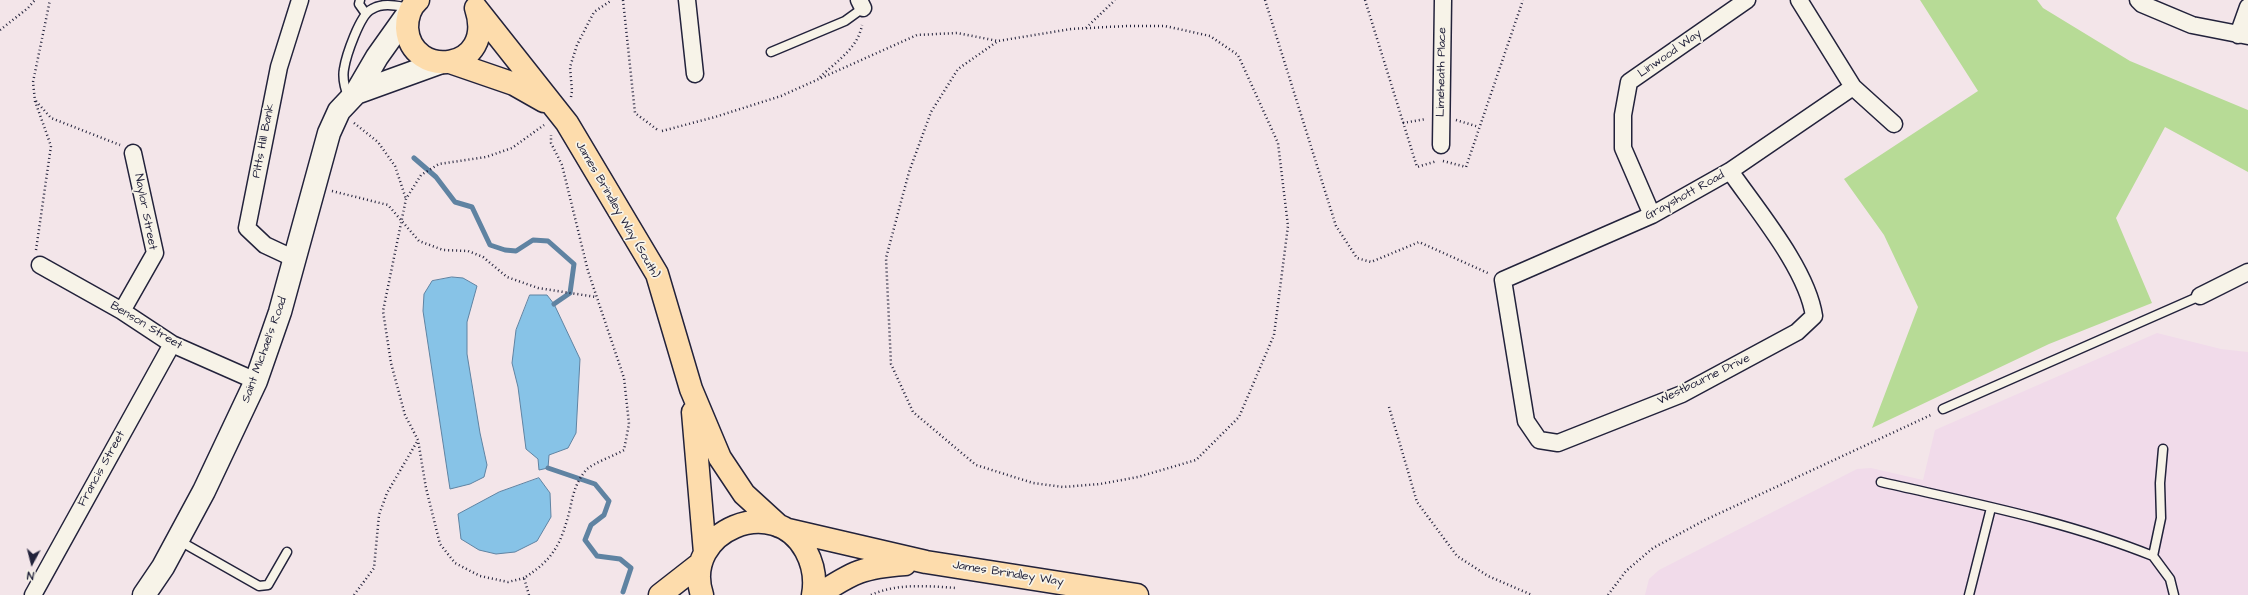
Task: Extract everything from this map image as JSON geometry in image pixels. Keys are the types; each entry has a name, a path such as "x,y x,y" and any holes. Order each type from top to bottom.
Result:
{"main road":[{"name":"James Brindley Way (South)","path":"414,4 407,21 408,34 412,44 427,59 445,62 514,84 567,123 657,274 691,389 720,458 744,494 802,543 813,564 815,583 813,595"},
{"name":"James Brindley Way (South)","path":"473,4 554,112"},
{"path":"445,62 462,58 470,52 477,42 481,29 473,4"},
{"name":"James Brindley Way (South)","path":"691,389 703,558 699,587 702,595"},
{"name":"James Brindley Way","path":"703,558 711,543 726,530 745,522 764,522 926,562 1137,595"},
{"path":"660,595 703,558"},
{"name":"James Brindley Way","path":"818,595 848,575 874,566 926,562"}],"street":[{"name":"Pitts Hill Bank","path":"295,259 265,245 247,228 278,67 300,0"},
{"path":"687,0 695,74"},
{"name":"Limeheath Place","path":"1441,145 1443,0"},
{"name":"Linwood Way","path":"1652,215 1623,148 1623,115 1629,82 1747,0"},
{"path":"1799,0 1853,87 1894,124"},
{"path":"2138,0 2142,4 2192,25 2243,36 2248,7"},
{"name":"Saint Michael's Road","path":"144,595 163,567 178,540 233,431 256,381 280,312 329,133 348,101 414,4"},
{"path":"348,101 445,62"},
{"name":"Grayshott Road","path":"1503,280 1652,215 1730,171 1853,87"},
{"name":"Naylor Street","path":"122,311 155,253 132,153"},
{"name":"Westbourne Drive","path":"1503,280 1526,421 1539,440 1558,443 1682,394 1797,332 1814,316 1812,301 1790,259 1730,171"},
{"name":"Benson Street","path":"40,265 122,311 172,344 256,381"},
{"path":"2200,296 2248,272"},
{"name":"Francis Street","path":"33,595 172,344"}],"lane":[{"path":"360,0 360,4 366,14"},
{"path":"348,101 344,87 344,69 361,20 370,9 385,4 414,4"},
{"path":"771,52 845,21 861,4"},
{"path":"1943,409 2200,296"},
{"path":"2153,556 2161,518 2160,484 2162,449"},
{"path":"1881,482 1991,508 2122,543 2153,556 2170,579 2174,595"},
{"path":"1969,595 1991,508"},
{"path":"178,540 259,586 268,585 287,552"}],"path":[{"path":"0,30 36,0"},
{"path":"40,265 34,259 51,146 36,100 33,82 50,0"},
{"path":"554,112 551,143 562,165 588,271 624,378 629,424 624,450 588,469 576,484 556,549 543,566 524,578 508,582 480,576 455,563 440,544 426,488 418,440 405,415 391,363 383,311 400,220 406,199 421,176 439,164 486,157 512,148 554,112 568,104 572,91 570,68 577,45 594,12 612,0"},
{"path":"622,0 635,113 661,131 715,117 781,96 917,35 957,33 998,41 1086,28 1165,26 1210,36 1238,55 1278,143 1288,226 1274,335 1239,417 1196,460 1138,477 1100,484 1063,487 1033,483 976,465 913,412 891,364 886,258 910,172 931,112 958,69 998,41"},
{"path":"1086,28 1115,0"},
{"path":"1264,0 1336,226 1357,258 1371,262 1419,242 1503,280"},
{"path":"818,80 855,44 860,35 861,4"},
{"path":"36,100 51,118 119,144 132,153"},
{"path":"348,101 394,166 406,199"},
{"path":"1403,123 1441,116 1480,127"},
{"path":"314,187 388,205 419,241 443,250 468,251 483,258 507,277 538,288 596,297"},
{"path":"1389,407 1416,502 1457,556 1488,576 1532,595"},
{"path":"1608,595 1626,571 1653,548 1705,520 1943,409"},
{"path":"354,595 374,568 379,515 387,493 418,440"},
{"path":"524,578 529,595"},
{"path":"871,595 881,590 920,586 962,588"}],"shaded area":[{"path":"2157,333 2221,349 2248,352 2248,595 1645,595 1649,579 1659,570 1857,469 1871,468 1923,480 1935,430"}],"green space":[{"path":"1920,0 2037,0 2043,8 2130,61 2248,110 2248,172 2165,127 2116,218 2152,303 2049,344 1872,428 1918,307 1884,235 1844,179 1978,91"}],"water":[{"path":"452,277 463,278 477,286 467,322 467,354 480,433 487,465 484,477 470,484 450,489 423,311 424,294 432,281"},
{"path":"530,295 547,295 554,304 580,359 576,433 568,448 549,455 548,468 539,470 538,459 526,449 518,387 512,363 516,330"},
{"path":"539,478 550,493 551,517 537,541 515,552 496,554 479,550 461,539 458,514 499,492"}],"waterway":[{"path":"414,158 436,177 455,202 472,207 490,245 505,250 516,251 533,240 548,241 574,264 570,293 554,304"},
{"path":"548,468 595,484 609,501 604,515 591,525 585,540 597,556 620,559 631,568 623,592"}]}
